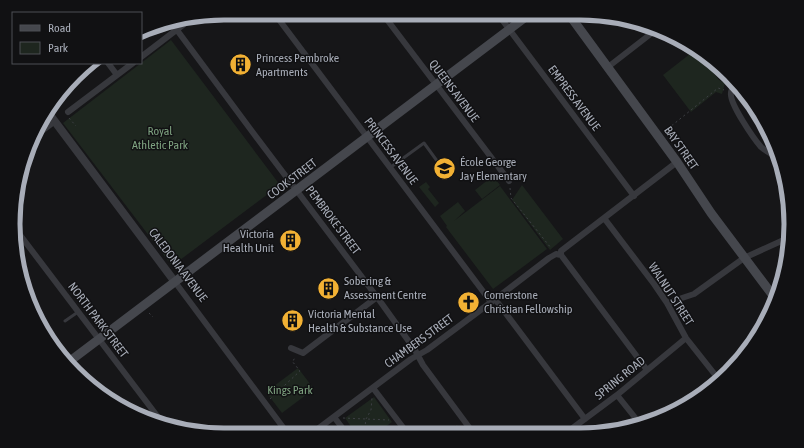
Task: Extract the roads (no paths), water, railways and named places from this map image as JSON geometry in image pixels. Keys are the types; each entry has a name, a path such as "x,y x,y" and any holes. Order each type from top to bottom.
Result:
{"main road":[{"name":"COOK STREET","path":"72,360 522,20"},
{"name":"BAY STREET","path":"573,20 677,162 711,213 771,294"}],"street":[{"name":"PRINCESS AVENUE","path":"279,20 366,138 585,419"},
{"name":"QUEENS AVENUE","path":"387,20 509,181"},
{"name":"EMPRESS AVENUE","path":"502,20 634,196"},
{"path":"142,56 184,24"},
{"name":"PEMBROKE STREET","path":"174,26 377,297 470,428"},
{"path":"608,67 651,33"},
{"path":"109,64 117,75"},
{"path":"66,112 132,64"},
{"path":"732,88 730,92 735,109 761,146 771,154"},
{"name":"CALEDONIA AVENUE","path":"51,116 284,428"},
{"path":"43,130 55,121"},
{"path":"604,218 677,162"},
{"name":"CHAMBERS STREET","path":"319,428 411,359 493,301 549,258 558,254 561,250 604,218"},
{"name":"WALNUT STREET","path":"604,218 654,284 667,303 686,338 716,376"},
{"name":"NORTH PARK STREET","path":"20,235 158,417"},
{"path":"667,303 694,294 744,258 784,240"},
{"path":"558,254 648,370"},
{"path":"291,348 303,353 377,297"},
{"name":"SPRING ROAD","path":"573,428 617,395 686,338"},
{"path":"373,388 404,428"},
{"path":"617,395 637,420"},
{"path":"334,417 343,428"}],"lane":[{"path":"390,168 424,143 440,165"},
{"path":"65,321 78,312"}],"place":[{"name":"Princess Pembroke Apartments","path":"241,65"},
{"name":"École George Jay Elementary","path":"445,169"},
{"name":"Victoria Health Unit","path":"290,241"},
{"name":"Sobering & Assessment Centre","path":"329,288"},
{"name":"Cornerstone Christian Fellowship","path":"468,302"},
{"name":"Victoria Mental Health & Substance Use","path":"292,321"}],"park label":[{"name":"Royal Athletic Park","path":"160,138"},
{"name":"Kings Park","path":"290,390"}]}
